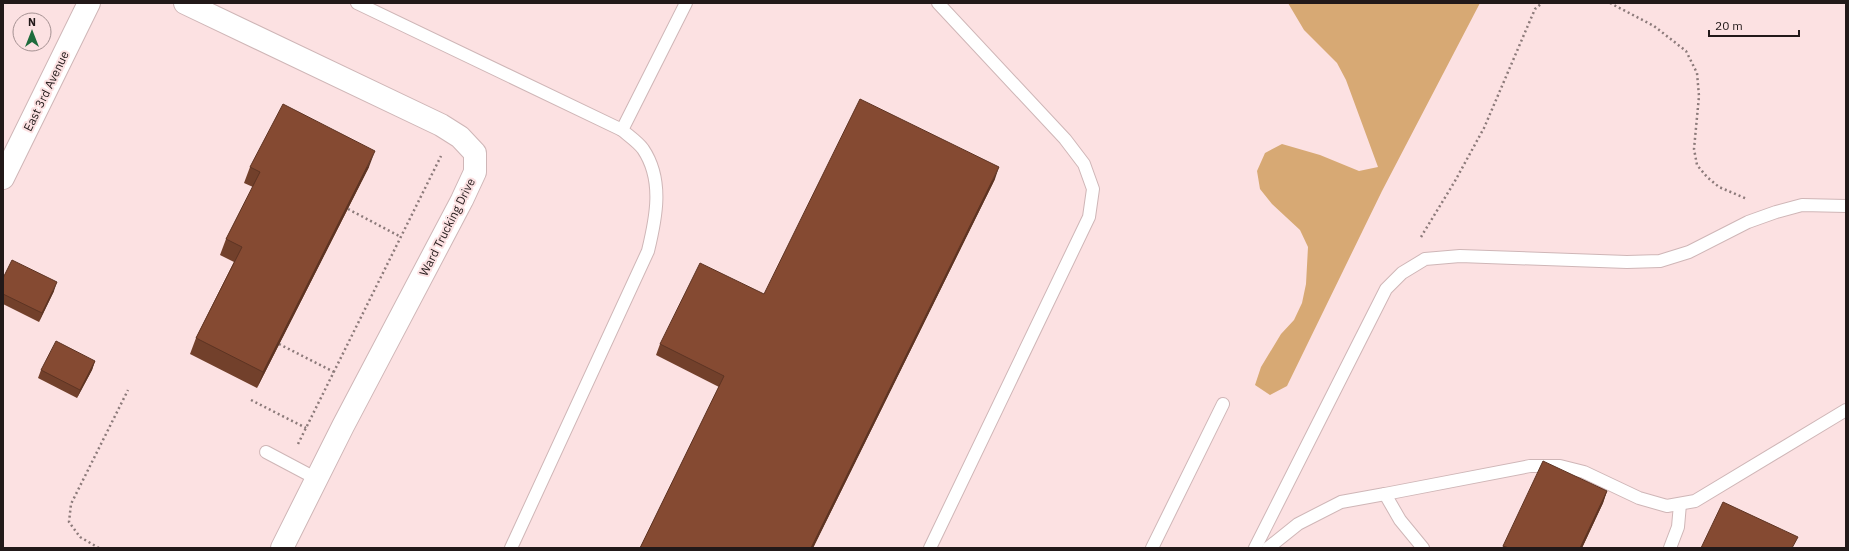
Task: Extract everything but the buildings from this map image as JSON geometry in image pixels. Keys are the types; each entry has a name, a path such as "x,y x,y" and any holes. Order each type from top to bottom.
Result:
{"street":[{"name":"East 3rd Avenue","path":"3,178 89,3"},
{"name":"Ward Trucking Drive","path":"185,3 453,132 460,137 475,153 475,172 462,200 282,548"}],"lane":[{"path":"357,3 622,130 642,149 653,170 657,198 648,251 511,548"},
{"path":"622,130 686,3"},
{"path":"930,548 1089,217 1093,189 1084,164 1065,139 938,3"},
{"path":"1255,548 1386,289 1402,273 1425,259 1460,256 1627,262 1660,261 1689,252 1748,222 1776,212 1802,205 1846,206"},
{"path":"1152,548 1223,404"},
{"path":"1268,548 1298,524 1341,502 1530,466 1560,466 1584,472 1639,498 1667,506 1695,502 1846,410"},
{"path":"266,452 317,479"},
{"path":"1384,494 1400,520 1423,548"},
{"path":"1670,548 1678,526 1680,504"}],"path":[{"path":"1417,243 1455,181 1484,128 1535,9 1542,3"},
{"path":"1610,3 1654,26 1686,51 1697,73 1699,96 1694,149 1697,165 1707,177 1719,187 1748,199"},
{"path":"288,464 453,132"},
{"path":"348,210 401,236"},
{"path":"279,344 334,372"},
{"path":"99,548 80,536 70,522 71,504 128,390"},
{"path":"251,400 306,428"}],"shaded area":[{"path":"1288,3 1480,3 1382,191 1287,386 1270,395 1255,385 1261,367 1281,334 1294,320 1302,303 1306,284 1308,247 1300,230 1272,204 1260,189 1257,171 1265,153 1282,144 1320,155 1359,171 1378,167 1346,80 1337,63 1304,30"}]}
